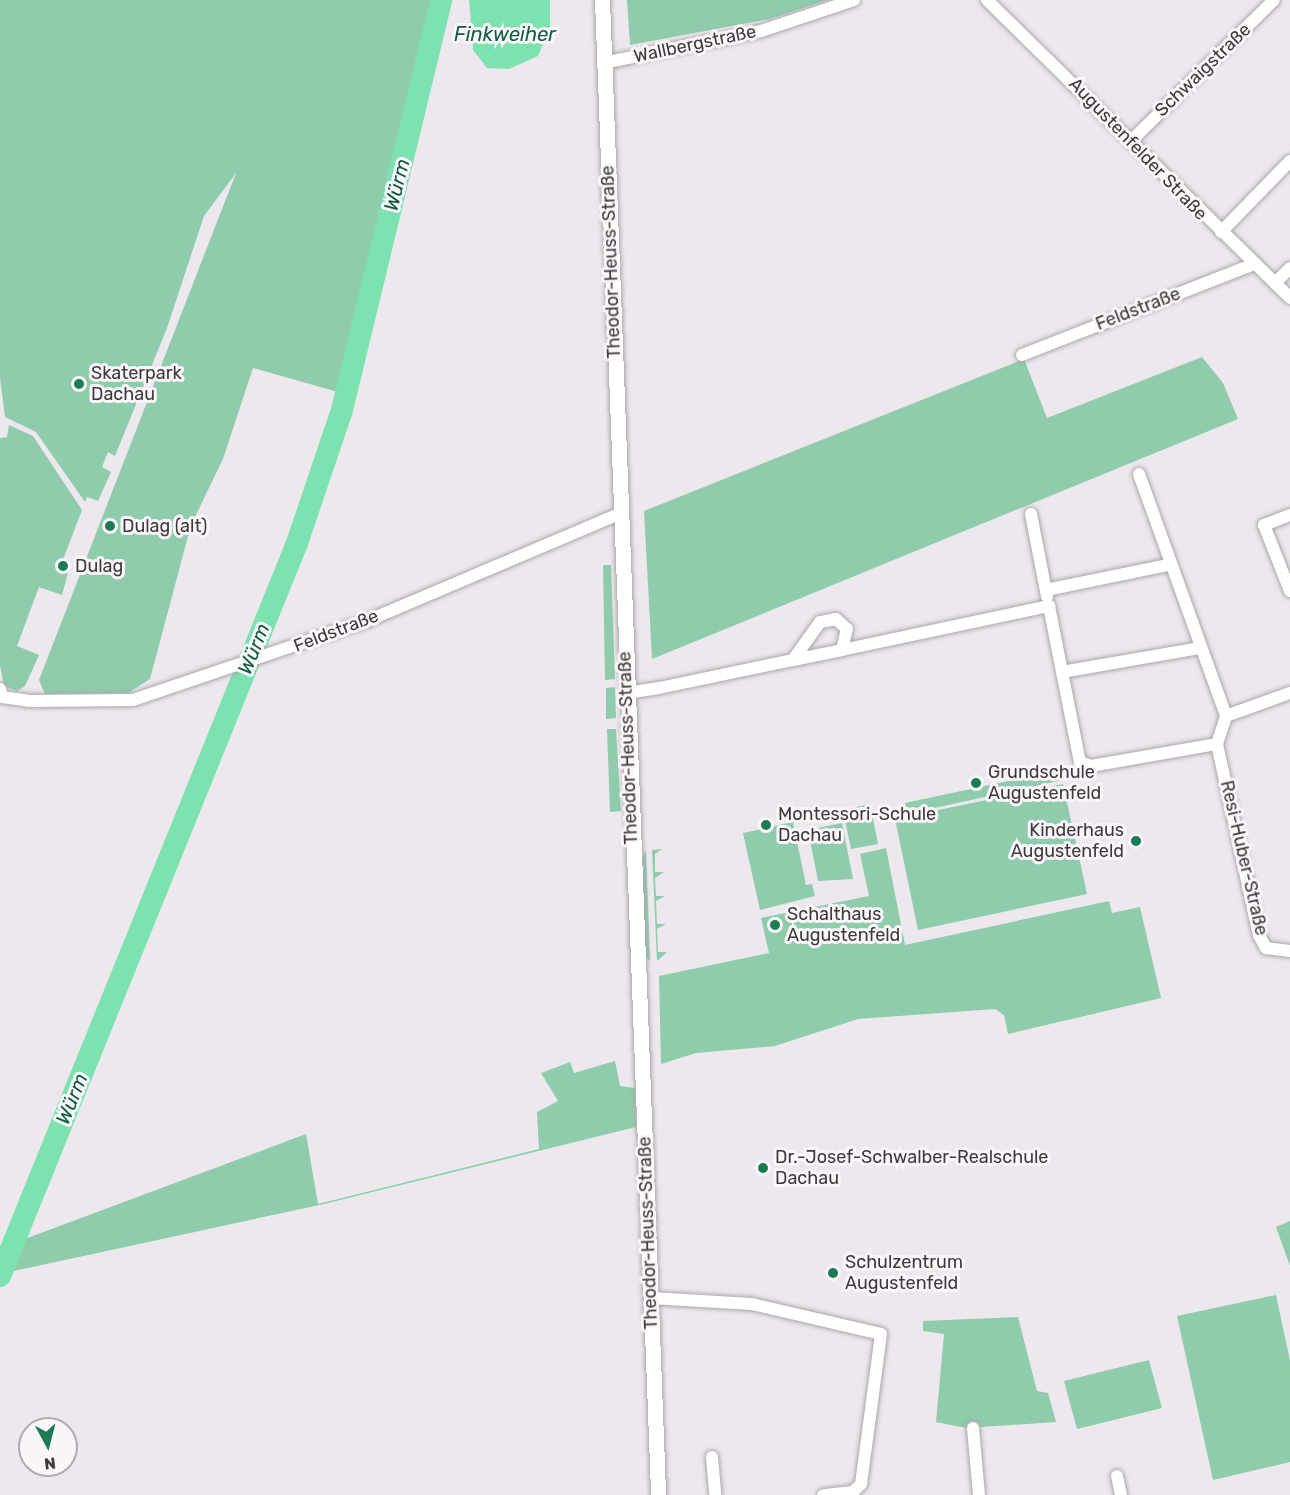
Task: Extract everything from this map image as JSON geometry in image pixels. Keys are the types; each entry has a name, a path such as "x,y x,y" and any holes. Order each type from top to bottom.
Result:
{"street":[{"name":"Theodor-Heuss-Straße","path":"602,0 658,1495"},
{"name":"Wallbergstraße","path":"603,63 761,31 854,0"},
{"name":"Augustenfelder Straße","path":"987,0 1132,140 1147,162 1290,298"},
{"name":"Schwaigstraße","path":"1132,140 1274,0"},
{"path":"1221,232 1290,160"},
{"name":"Feldstraße","path":"1022,355 1254,264"},
{"path":"1275,283 1290,268"},
{"path":"1046,590 1168,565 1173,558 1139,474"},
{"name":"Feldstraße","path":"1,693 133,700 259,660 367,621 621,513"},
{"path":"1031,514 1062,672 1084,765 1217,744 1226,716 1168,565"},
{"path":"1290,515 1264,525 1290,591"},
{"path":"627,693 1049,606"},
{"path":"793,660 813,629 828,619 847,629 842,650"},
{"path":"1062,672 1199,648"},
{"path":"1226,716 1290,693"},
{"name":"Resi-Huber-Straße","path":"1217,744 1259,934 1266,948 1290,951"},
{"path":"651,1298 752,1304 881,1334 861,1484 853,1492 823,1495"},
{"path":"974,1428 979,1495"},
{"path":"712,1457 715,1495"},
{"path":"1117,1476 1121,1495"}],"shaded area":[{"path":"0,0 433,0 338,392 253,368 223,459 191,525 150,679 128,693 45,694 39,680 236,173 204,216 167,328 115,456 108,452 102,467 111,472 98,501 87,497 85,502 36,432 5,417 0,378"},
{"path":"627,0 828,0 770,19 630,45"},
{"path":"1202,357 1223,383 1238,419 652,659 644,511 1024,359 1047,418"},
{"path":"9,425 33,436 82,510 59,570 68,573 62,595 39,587 17,646 39,655 25,686 17,691 4,686 0,665 0,438 7,437"},
{"path":"603,565 611,565 615,679 605,680"},
{"path":"615,687 616,718 606,719 606,688"},
{"path":"607,729 616,729 621,811 610,812"},
{"path":"1065,769 1067,779 907,814 905,803"},
{"path":"1063,784 1087,894 918,930 895,819"},
{"path":"870,804 878,844 851,849 843,810"},
{"path":"793,822 806,885 812,884 815,896 760,910 743,833"},
{"path":"842,823 853,879 818,881 808,830"},
{"path":"886,848 905,945 1109,901 1112,913 1140,907 1161,998 1008,1034 1004,1015 995,1009 858,1019 775,1046 696,1053 661,1064 659,976 769,953 761,918 869,896 860,854"},
{"path":"662,849 655,854 655,872 664,872 655,878 656,896 665,896 656,901 657,924 666,924 657,929 658,952 667,952 657,961 652,850"},
{"path":"646,850 650,961 645,956 642,859"},
{"path":"615,1061 620,1086 635,1088 636,1127 324,1204 0,1274 14,1243 306,1134 318,1204 539,1149 537,1112 558,1101 541,1073 570,1062 574,1073"},
{"path":"1290,1221 1290,1266 1276,1227"},
{"path":"1276,1295 1290,1361 1290,1462 1213,1480 1177,1316"},
{"path":"1018,1317 1037,1391 1048,1393 1056,1422 966,1428 936,1422 944,1334 923,1331 923,1321"},
{"path":"1149,1360 1162,1408 1077,1429 1064,1381"}],"water":[{"name":"Finkweiher","path":"469,0 550,0 550,27 538,56 509,69 487,68 473,50"}],"waterway":[{"name":"Würm","path":"0,1276 297,543 342,410 441,0"}],"place":[{"name":"Skaterpark Dachau","path":"79,384"},
{"name":"Dulag (alt)","path":"110,526"},
{"name":"Dulag","path":"63,566"},
{"name":"Grundschule Augustenfeld","path":"976,783"},
{"name":"Montessori-Schule Dachau","path":"766,825"},
{"name":"Kinderhaus Augustenfeld","path":"1136,841"},
{"name":"Schalthaus Augustenfeld","path":"775,925"},
{"name":"Dr.-Josef-Schwalber-Realschule Dachau","path":"763,1168"},
{"name":"Schulzentrum Augustenfeld","path":"833,1273"}]}
